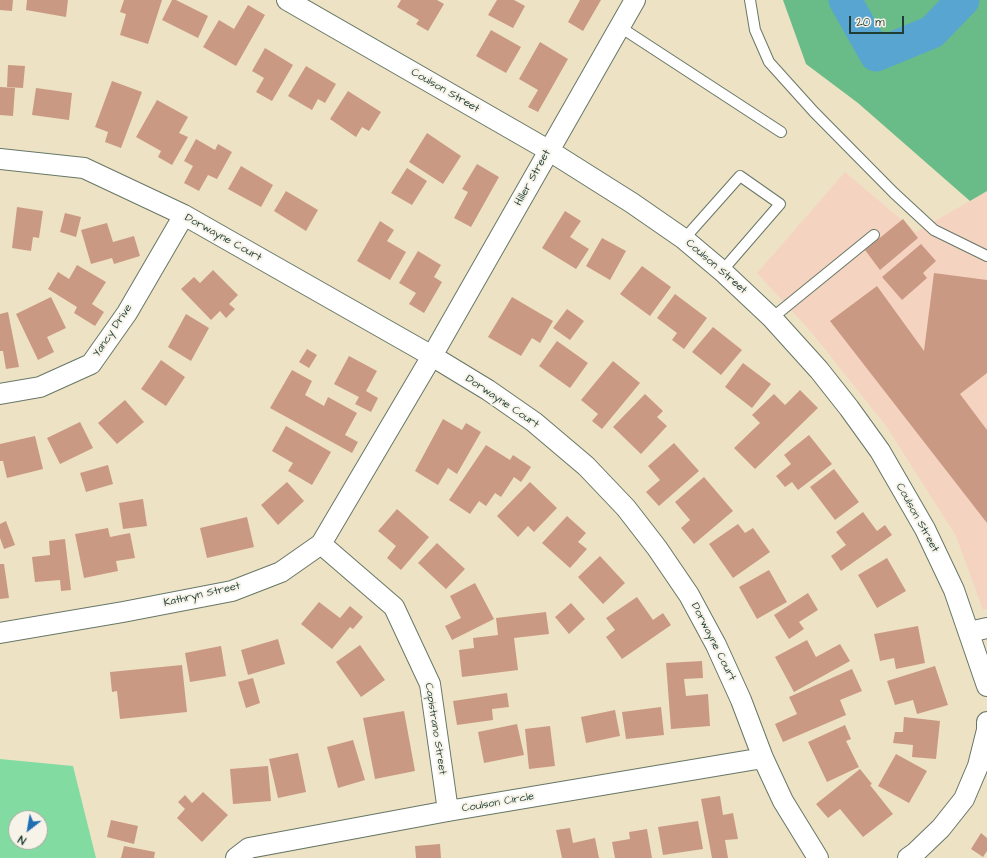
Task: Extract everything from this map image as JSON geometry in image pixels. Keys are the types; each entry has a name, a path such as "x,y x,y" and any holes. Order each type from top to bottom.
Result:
{"street":[{"name":"Coulson Street","path":"287,0 548,150 632,202 684,239 722,271 772,318 819,370 880,451 925,529 954,590 978,630 987,686"},
{"name":"Hiller Street","path":"432,356 548,150 635,0"},
{"name":"Dorwayne Court","path":"0,159 84,168 184,215 432,356 488,390 534,422 586,466 626,508 658,548 689,595 716,645 741,700 763,758 783,801 818,858"},
{"name":"Yancy Drive","path":"0,394 40,387 91,364 127,313 184,215"},
{"name":"Kathryn Street","path":"0,633 123,612 232,591 282,572 321,544 432,356"},
{"name":"Capistrano Street","path":"321,544 394,607 430,684 448,812"},
{"path":"908,858 941,828 964,799 978,766 987,730 987,722"},
{"name":"Coulson Circle","path":"236,858 249,848 763,758"}],"lane":[{"path":"750,0 755,30 769,62 814,112 894,193 934,230 987,256"},
{"path":"620,27 781,132"},
{"path":"684,239 740,176 780,204 722,271"},
{"path":"772,318 874,235"}],"shaded area":[{"path":"845,172 916,232 987,191 987,609 983,610 956,536 886,426 812,333 757,273"}],"green space":[{"path":"783,0 987,0 987,191 970,201 858,103 806,64"},
{"path":"0,759 73,766 96,858 0,858"}],"building":[{"path":"0,0 13,0 12,11 0,10"},
{"path":"27,0 68,0 66,17 26,10"},
{"path":"124,0 162,0 148,44 120,35 126,14 120,12"},
{"path":"172,0 176,0 208,16 198,38 162,20"},
{"path":"401,0 437,0 444,4 428,31 416,24 419,20 397,7"},
{"path":"497,0 514,0 525,6 513,28 488,15"},
{"path":"580,0 601,0 583,31 568,22"},
{"path":"248,5 265,15 236,66 203,47 219,20 234,29"},
{"path":"491,30 521,47 506,73 476,56"},
{"path":"540,42 568,59 538,112 528,107 538,90 519,79"},
{"path":"265,48 293,65 272,101 256,92 264,78 252,71"},
{"path":"8,65 25,66 23,88 7,87"},
{"path":"306,66 336,84 325,103 318,99 312,110 288,96"},
{"path":"112,81 142,92 121,148 105,142 108,132 95,127"},
{"path":"0,87 15,88 13,116 0,115"},
{"path":"36,88 72,93 69,120 32,115"},
{"path":"348,91 381,112 369,131 362,127 356,137 330,119"},
{"path":"157,100 188,117 179,133 188,137 172,165 158,157 161,151 136,137"},
{"path":"427,133 461,156 443,184 409,162"},
{"path":"196,139 215,150 218,144 232,152 217,179 208,175 199,191 184,183 193,166 184,161"},
{"path":"477,164 499,177 471,227 454,218 468,192 462,189"},
{"path":"241,166 273,185 261,207 228,189"},
{"path":"407,168 427,181 412,205 391,193"},
{"path":"286,191 318,210 306,231 274,211"},
{"path":"17,207 43,211 39,238 33,237 31,251 12,248"},
{"path":"565,211 581,221 570,237 589,249 576,269 542,248"},
{"path":"65,213 81,217 76,237 60,232"},
{"path":"903,219 918,238 880,270 865,250"},
{"path":"380,221 394,230 387,241 406,252 390,280 357,261"},
{"path":"107,223 113,242 134,236 140,256 114,264 112,258 91,264 81,230"},
{"path":"602,238 626,251 610,280 586,266"},
{"path":"921,244 936,261 923,273 927,278 902,300 882,277"},
{"path":"418,251 441,265 434,277 442,282 424,313 409,304 416,293 399,283"},
{"path":"77,265 106,282 92,304 104,312 95,326 74,313 77,307 48,289 58,272 69,279"},
{"path":"642,266 671,287 650,316 620,294"},
{"path":"213,270 238,295 229,304 235,309 226,318 220,311 211,320 181,289 194,277 200,283"},
{"path":"934,273 987,280 987,373 960,394 987,430 987,523 830,321 877,286 924,351"},
{"path":"675,294 707,318 684,349 672,340 677,333 657,318"},
{"path":"51,297 66,328 47,337 54,352 38,360 16,314"},
{"path":"512,297 553,321 540,343 532,338 521,356 488,337"},
{"path":"567,309 584,321 570,340 553,328"},
{"path":"8,312 19,367 6,369 3,351 0,351 0,314"},
{"path":"186,314 209,328 191,361 168,347"},
{"path":"713,327 742,350 721,375 692,352"},
{"path":"557,341 588,363 570,388 539,366"},
{"path":"307,349 317,355 309,368 299,362"},
{"path":"349,356 377,371 366,391 378,398 371,412 355,404 359,397 334,384"},
{"path":"161,360 185,377 166,406 141,389"},
{"path":"613,361 640,383 602,429 592,421 598,414 581,400"},
{"path":"743,363 771,384 752,408 725,387"},
{"path":"292,370 312,381 305,395 324,406 328,397 357,413 345,435 358,442 352,453 270,408"},
{"path":"800,390 818,408 755,469 734,448 760,423 752,415 774,394 785,405"},
{"path":"645,394 663,411 657,417 667,426 641,454 613,427"},
{"path":"125,400 144,422 117,444 98,423"},
{"path":"443,419 462,430 466,423 481,432 457,474 448,468 438,485 415,471"},
{"path":"80,422 93,448 60,464 47,438"},
{"path":"286,426 331,452 312,485 288,471 293,463 272,451"},
{"path":"809,435 832,464 798,490 792,482 785,487 776,476 791,464 784,455"},
{"path":"35,436 43,469 7,478 3,461 0,461 0,444"},
{"path":"674,443 699,471 659,506 646,492 660,480 648,466"},
{"path":"486,445 510,460 513,455 531,467 521,482 514,477 501,497 495,493 486,506 479,501 470,514 449,500"},
{"path":"108,465 113,484 86,492 80,473"},
{"path":"834,469 859,502 835,520 810,487"},
{"path":"704,477 733,511 694,544 681,528 690,520 675,502"},
{"path":"287,482 304,501 278,525 261,505"},
{"path":"530,482 557,508 534,532 528,526 518,537 497,516"},
{"path":"143,499 147,526 123,529 119,503"},
{"path":"397,509 429,537 401,570 387,558 396,546 378,531"},
{"path":"863,512 877,531 885,525 892,535 841,571 831,556 846,545 836,532"},
{"path":"567,516 586,533 578,542 587,549 570,568 542,543"},
{"path":"247,517 254,547 207,558 200,528"},
{"path":"6,521 15,545 4,549 0,538 0,524"},
{"path":"738,524 745,533 753,528 770,552 733,578 709,544"},
{"path":"108,528 110,537 130,533 135,558 116,561 118,571 84,578 75,534"},
{"path":"65,539 71,590 61,591 60,580 35,582 32,557 50,555 49,541"},
{"path":"437,543 465,569 446,589 418,563"},
{"path":"600,556 625,583 603,604 578,577"},
{"path":"887,558 906,591 877,608 858,575"},
{"path":"0,564 4,564 9,598 0,599"},
{"path":"769,570 787,602 757,619 739,587"},
{"path":"475,583 494,619 452,640 445,626 461,618 450,596"},
{"path":"808,593 818,610 799,622 804,629 789,639 774,615"},
{"path":"637,597 653,620 663,613 671,625 622,659 606,637 615,630 606,618"},
{"path":"319,602 340,618 350,606 363,617 353,629 350,627 332,649 301,624"},
{"path":"571,603 585,619 569,634 555,617"},
{"path":"546,612 549,634 514,638 518,670 462,677 459,650 474,648 473,638 498,635 496,618"},
{"path":"918,626 925,663 896,669 894,658 880,661 874,634"},
{"path":"278,639 285,664 248,675 241,650"},
{"path":"807,640 816,657 840,644 850,661 794,692 775,657"},
{"path":"360,645 385,680 361,697 336,662"},
{"path":"221,646 226,676 190,682 185,653"},
{"path":"702,661 703,678 684,679 686,696 708,694 710,726 671,729 666,663"},
{"path":"182,665 187,712 120,719 117,691 112,692 110,672"},
{"path":"935,666 948,705 917,714 913,700 895,705 887,681"},
{"path":"852,669 862,691 840,700 846,715 783,742 775,724 797,714 789,697"},
{"path":"253,678 260,703 246,708 238,682"},
{"path":"507,693 509,707 492,709 493,720 457,725 453,701"},
{"path":"661,707 664,735 626,739 622,712"},
{"path":"615,710 620,736 586,743 581,717"},
{"path":"404,711 415,771 375,779 363,718"},
{"path":"904,717 940,721 936,759 912,757 913,745 893,743 895,732 903,732"},
{"path":"517,724 524,755 484,763 478,732"},
{"path":"845,725 851,739 846,741 859,767 827,782 808,742"},
{"path":"550,726 555,766 529,769 525,729"},
{"path":"353,740 365,780 338,788 327,747"},
{"path":"298,753 306,792 278,798 269,759"},
{"path":"896,754 927,771 909,803 878,786"},
{"path":"268,766 271,801 233,804 230,769"},
{"path":"860,769 872,784 870,785 893,814 863,837 840,809 828,818 816,804"},
{"path":"203,792 228,815 202,842 177,818 185,809 178,802 185,795 192,803"},
{"path":"720,796 723,815 733,813 738,839 725,840 728,858 712,858 701,799"},
{"path":"111,820 138,826 134,844 107,837"},
{"path":"698,821 703,849 663,855 658,827"},
{"path":"570,828 573,843 595,838 599,858 562,858 556,830"},
{"path":"647,829 652,858 615,858 612,842 630,839 629,832"},
{"path":"981,833 987,838 987,851 983,857 971,849"},
{"path":"440,844 441,858 416,858 415,846"},
{"path":"124,846 155,852 154,858 121,858"}],"waterway":[{"path":"845,0 876,55 932,32 963,0"}]}
